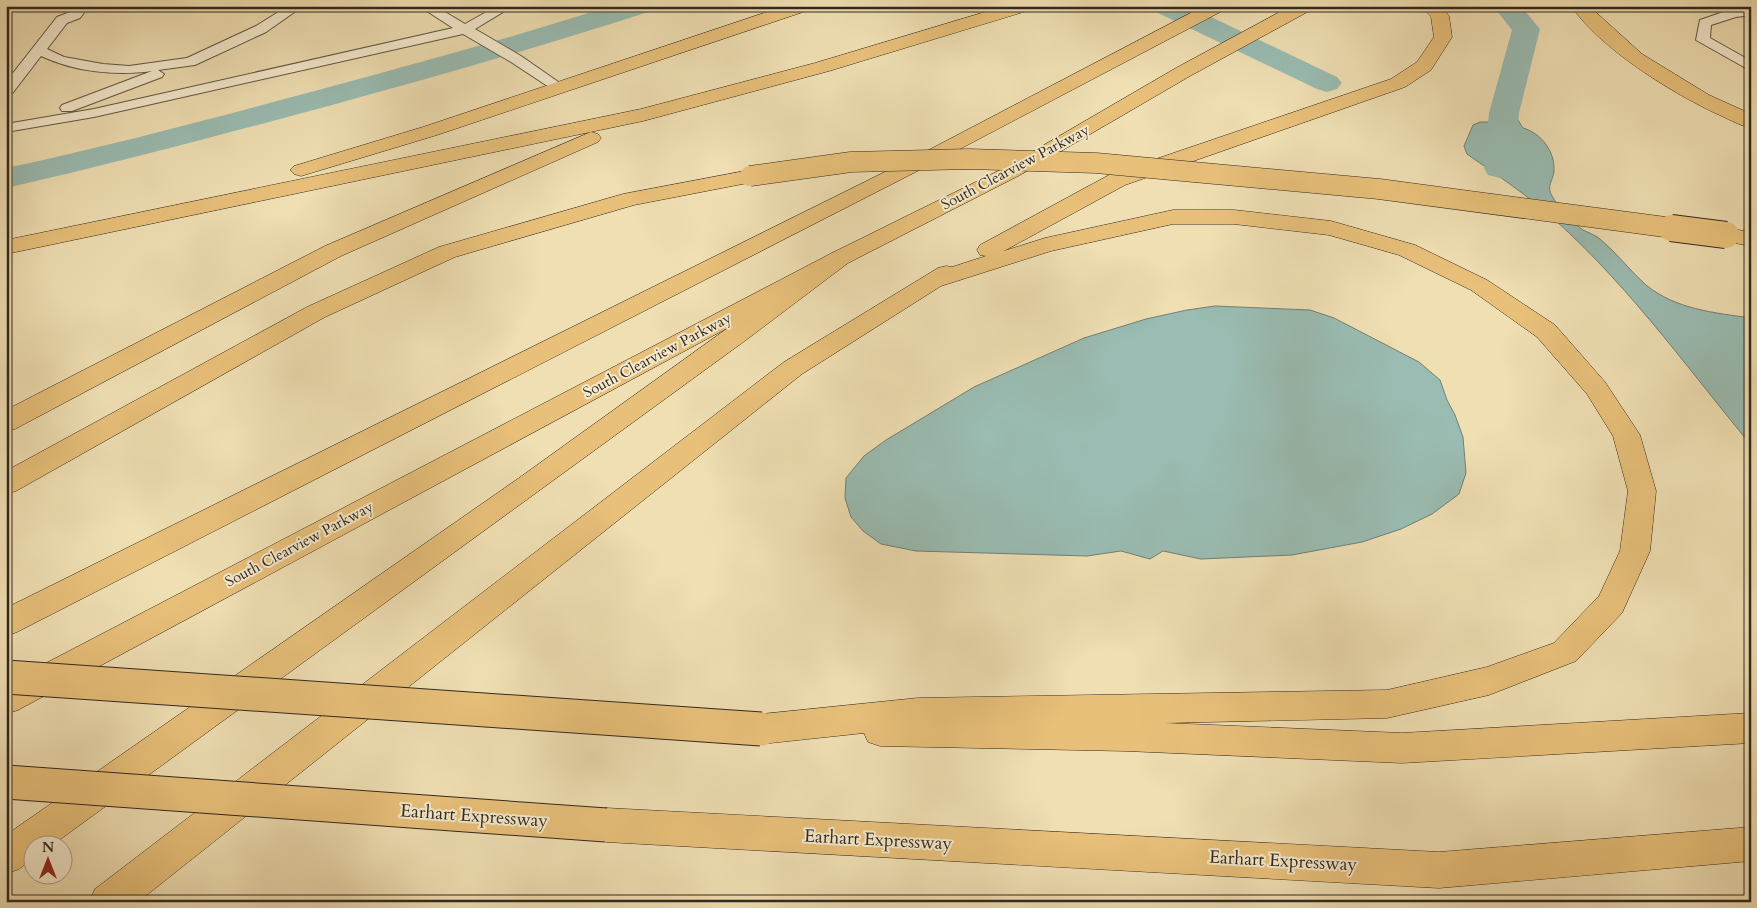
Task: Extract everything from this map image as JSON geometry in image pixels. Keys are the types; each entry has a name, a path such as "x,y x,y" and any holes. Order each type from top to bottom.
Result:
{"highway":[{"path":"117,224 430,132 803,6"},
{"path":"6,247 643,115 822,68 1024,6"},
{"path":"6,623 930,158 1218,6"},
{"name":"South Clearview Parkway","path":"6,700 840,258 1013,171 1184,72 1305,6"},
{"path":"108,902 793,368 930,282 1117,180 1398,82 1424,66 1443,36 1440,16 1431,6"},
{"path":"1580,6 1585,14 1635,58 1702,99 1751,122"},
{"path":"6,422 333,251 643,115"},
{"path":"6,484 316,312 447,252 631,199 750,176 851,162 968,159 1096,163 1379,189 1751,239"},
{"path":"761,729 918,712 1387,704 1489,681 1564,652 1611,604 1636,551 1642,491 1626,435 1596,388 1546,332 1479,285 1407,250 1331,228 1234,217 1173,217 1045,245 930,282"},
{"path":"6,857 704,360 840,258"},
{"path":"6,676 761,729 1126,736 1402,748 1751,728"},
{"name":"Earhart Expressway","path":"6,782 606,825 1439,870 1751,844"}],"lane":[{"path":"6,92 62,20 75,15 83,6"},
{"path":"6,124 70,107 190,62 261,29 297,6"},
{"path":"424,6 488,42 560,88"},
{"path":"6,128 94,113 466,29 506,6"},
{"path":"1751,11 1734,13 1705,23 1703,40 1751,67"},
{"path":"39,50 60,60 103,68 129,70 190,62"}],"water":[{"path":"1495,109 1514,114 1523,128 1536,134 1546,144 1554,164 1550,192 1562,210 1583,230 1600,239 1646,285 1657,293 1682,305 1710,312 1751,318 1751,445 1651,321 1598,261 1540,207 1467,154 1464,146 1473,125 1480,122 1490,122"},
{"path":"1215,306 1310,310 1334,318 1419,362 1440,380 1463,437 1466,473 1459,494 1432,514 1401,529 1362,542 1292,555 1201,559 1163,551 1150,559 1121,551 1087,556 916,551 881,544 863,531 851,517 845,498 846,478 864,456 886,440 974,387 1084,338 1146,319"}],"waterway":[{"path":"6,178 165,140 401,77 520,43 638,6"},
{"path":"1166,6 1327,83"},
{"path":"1500,168 1504,113 1526,29 1506,6"}]}
